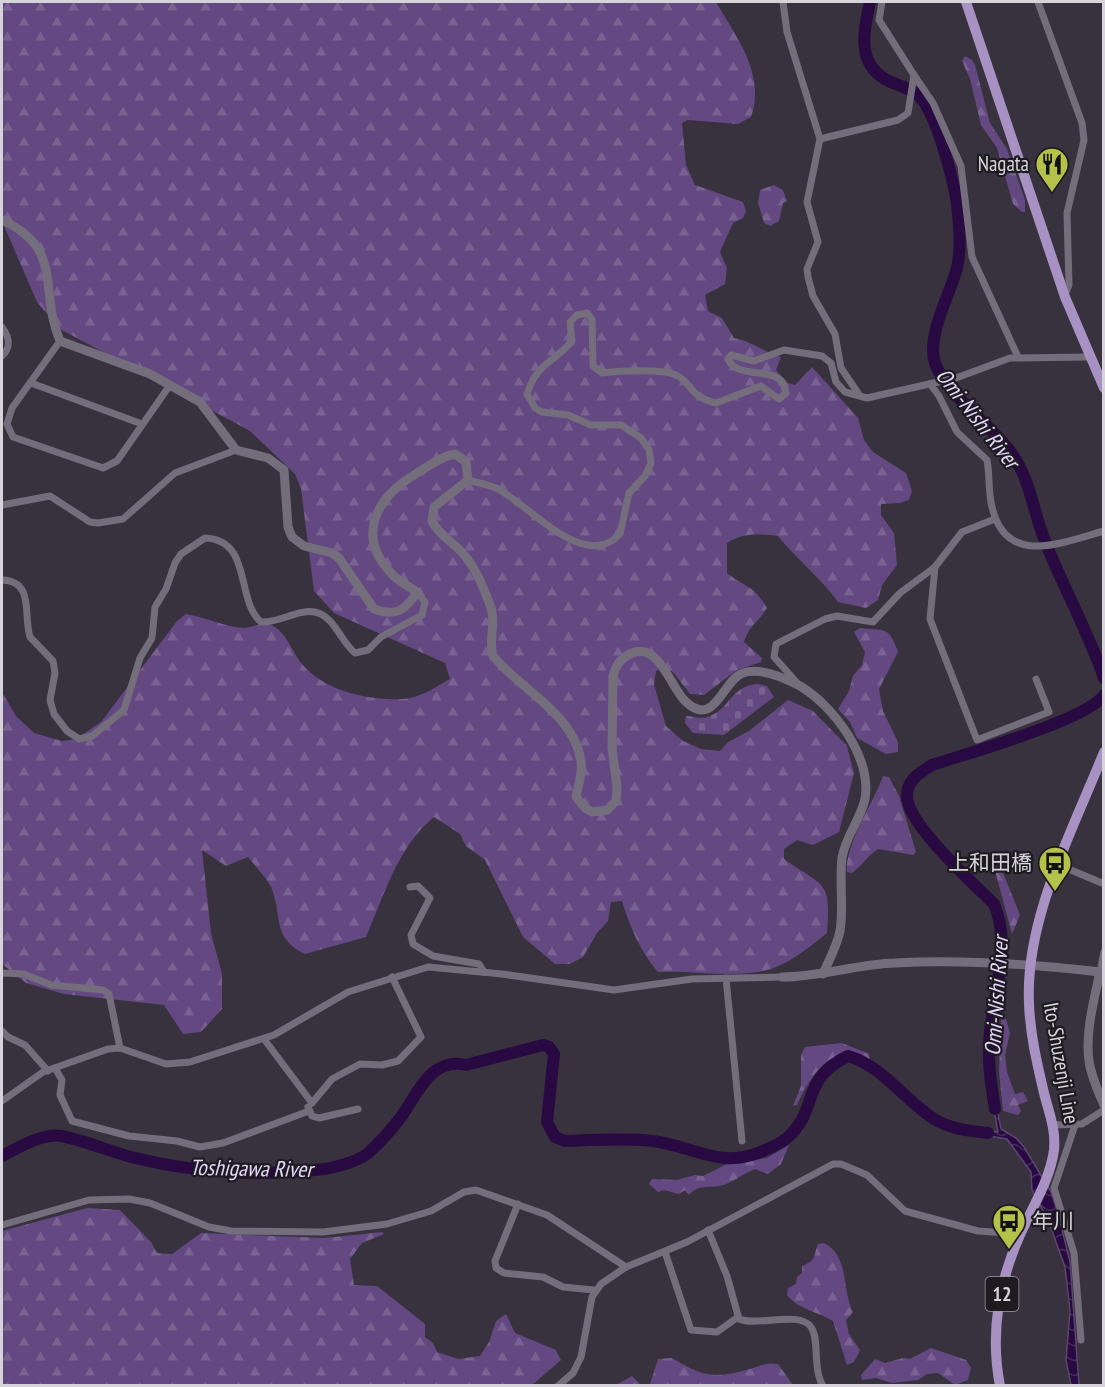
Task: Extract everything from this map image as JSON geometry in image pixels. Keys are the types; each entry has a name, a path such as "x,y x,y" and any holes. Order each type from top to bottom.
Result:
{"main road":[{"path":"966,2 1065,297 1088,357 1104,388"},
{"name":"Ito-Shuzenji Line","path":"1020,1234 1054,1153 1054,1125 1031,1030 1030,964 1036,932 1059,865 1104,752"},
{"name":"12","path":"1000,1386 994,1347 995,1328 1012,1255 1020,1234"}],"street":[{"path":"783,2 786,32 820,139 807,202 818,242 807,269 808,277 813,297 835,334 841,368 858,393"},
{"path":"882,2 879,20 933,103 961,166 972,257 1018,357"},
{"path":"1038,2 1082,123 1084,140 1067,213 1069,285 1065,297"},
{"path":"820,139 898,120 908,113 914,77"},
{"path":"2,220 26,232 40,251 60,341 8,416 7,424 13,437 103,468 117,461 170,385"},
{"path":"468,480 496,488 577,543 593,547 602,545 620,534 629,493 645,476 651,463 650,450 641,438 621,425 591,425 568,415 542,412 535,408 527,394 544,363 562,353 572,340 570,322 577,315 586,313 592,319 593,366 602,373 671,374 678,376 698,396 716,403 761,386 780,399 785,397 787,390 775,377 767,373 742,370 732,366 728,359 734,355 753,361 780,351 791,351 827,358 840,388 845,392 858,393 867,398 956,378 1018,357 1088,357"},
{"path":"2,327 8,337 8,346 2,356"},
{"path":"60,341 150,374 200,402 236,450"},
{"path":"31,383 142,424"},
{"path":"933,383 957,432 987,460 996,519 1007,538 1021,545 1036,546 1104,531"},
{"path":"2,505 50,496 90,522 123,519 175,473 236,450 268,458 281,466 286,476 288,527 292,537 304,546 332,553 339,558 375,609 400,612 408,607 417,592"},
{"path":"2,580 14,582 23,592 28,610 30,637 48,653 53,661 55,673 51,707 67,731 79,739 92,736 124,710 140,658 152,638 155,607 166,589 175,563 182,554 206,538 224,544 236,556 241,566 253,613 261,622 303,612 321,614 355,653 368,650 381,637 422,615 425,602 417,592 392,575 377,552 372,534 378,507 388,494 409,478 448,455 455,454 466,462 470,472 468,480 434,507 432,520 439,532 464,555 483,590 494,616 491,645 493,656 556,715 570,733 581,760 576,797 585,808 600,812 612,807 616,801 617,787 612,748 613,676 616,665 629,654 642,651 653,656 685,701 701,709 710,708 737,676 750,671 776,675 817,699 844,729 856,747 866,774 865,801 843,857 839,933 823,974"},
{"path":"800,687 774,657 776,644 825,619 837,616 873,622 900,592 935,567 962,532 996,519"},
{"path":"935,567 930,619 977,740 1049,712 1036,679"},
{"path":"1059,865 1104,884"},
{"path":"410,887 418,886 430,898 411,935 412,944 433,957 479,964 484,972"},
{"path":"1104,952 1092,1011 1089,1051 1093,1076 1104,1105"},
{"path":"2,1101 52,1069 103,1050 120,1048 176,1065 264,1039 348,992 428,967 484,972 614,990 692,979 823,974 893,963 989,961 1100,972"},
{"path":"2,973 24,974 51,985 103,990 109,994 120,1048"},
{"path":"2,1031 8,1037 25,1045 62,1080 59,1092 72,1121 135,1137 184,1142 193,1147 218,1144 309,1111 312,1103 332,1079 360,1064 382,1065 398,1061 421,1037 392,977"},
{"path":"726,978 742,1141"},
{"path":"264,1039 312,1103"},
{"path":"309,1111 319,1118 358,1109"},
{"path":"1054,1125 1075,1125 1104,1110"},
{"path":"1075,1125 1054,1188 1076,1269 1081,1340"},
{"path":"518,1204 495,1261 496,1268 504,1273 543,1276 563,1287 594,1290 627,1267 665,1252 833,1164 840,1164 867,1175 905,1211 978,1231 1020,1234"},
{"path":"2,1225 89,1200 129,1199 150,1203 209,1227 231,1231 323,1232 387,1224 431,1211 464,1192 476,1190 518,1204 564,1224 627,1267"},
{"path":"708,1230 724,1268 738,1317 748,1322 800,1319 808,1323 813,1330 816,1366 823,1386"},
{"path":"665,1252 690,1330 717,1332 738,1317"},
{"path":"558,1386 573,1372 581,1357 594,1290"}],"green space":[{"path":"2,2 716,2 747,56 755,86 755,101 751,117 738,124 688,120 682,123 686,165 695,185 743,202 746,211 743,218 733,223 720,252 727,268 725,284 705,295 708,311 722,318 734,338 781,357 776,370 788,383 795,385 812,367 858,418 864,440 873,452 906,473 912,491 909,500 881,504 881,515 894,533 897,565 882,585 878,600 866,608 838,602 778,536 745,535 727,543 727,573 753,590 767,608 744,642 762,658 761,662 737,670 704,695 690,694 673,672 663,667 656,671 654,685 666,726 683,741 701,749 720,751 728,742 749,731 788,700 813,711 847,746 854,773 839,832 813,845 797,840 784,849 784,859 817,881 826,894 827,933 788,961 763,971 737,974 658,972 636,938 622,901 611,902 608,921 597,933 583,957 570,964 555,964 523,937 485,860 466,846 460,834 434,817 421,829 401,857 366,937 305,954 294,948 282,933 271,887 248,857 226,866 202,850 211,933 222,974 222,1009 201,1032 183,1034 164,1005 64,994 26,983 2,964 2,692 16,716 34,733 62,741 76,739 101,722 177,621 186,614 237,627 271,625 281,632 298,659 311,673 335,687 362,696 390,699 416,697 450,679 445,663 334,613 314,591 301,489 295,474 250,431 60,329 37,302 2,221"},
{"path":"965,56 975,65 990,123 1007,149 1025,200 1025,212 1013,204 997,148 981,125 970,79 962,61"},
{"path":"774,185 783,190 787,201 783,203 779,221 770,226 764,223 758,203 760,190"},
{"path":"860,628 885,631 892,637 898,652 879,689 883,711 898,742 898,752 886,754 857,738 850,722 838,709 849,691 853,676 862,665 865,652 854,632"},
{"path":"758,684 767,686 774,697 724,735 693,733 685,723 686,716 704,718 710,716 742,689"},
{"path":"883,776 889,777 899,796 916,852 913,855 878,849 852,873 847,872 850,850"},
{"path":"994,867 1002,870 1020,915 1012,934"},
{"path":"1001,1018 1006,1019 1010,1033 1005,1055 1007,1072 1015,1094 1023,1092 1028,1101 1018,1105 1021,1111 1018,1115 1003,1111 999,1072"},
{"path":"842,1043 869,1054 870,1061 857,1055 845,1054 834,1057 816,1072 797,1105 793,1106 801,1086 801,1055 805,1047"},
{"path":"789,1145 781,1164 768,1174 755,1169 724,1185 700,1188 689,1195 685,1190 679,1194 664,1190 658,1192 649,1184 652,1179 677,1180 695,1175 703,1176 727,1164 767,1158"},
{"path":"87,1208 120,1210 151,1242 157,1253 172,1254 201,1233 325,1238 382,1232 384,1234 362,1243 350,1259 354,1285 377,1286 425,1324 425,1337 433,1343 437,1352 458,1359 480,1356 489,1342 496,1321 506,1314 515,1333 556,1350 561,1360 531,1386 2,1385 2,1231"},
{"path":"824,1243 838,1256 853,1312 846,1320 849,1334 860,1350 854,1362 847,1365 833,1321 802,1307 787,1295 788,1288 796,1284 797,1277 802,1273 802,1266 812,1260 818,1244"},
{"path":"931,1348 966,1360 971,1368 968,1380 955,1385 938,1373 927,1374 918,1380 892,1383 876,1378 862,1380 861,1375 875,1359 885,1363 903,1358 910,1359"},
{"path":"672,1358 692,1369 718,1375 767,1364 778,1364 793,1385 641,1385 650,1384 658,1359"},
{"path":"632,1376 641,1385 616,1385"}],"water":[{"path":"991,1093 994,1093 1001,1129 1016,1138 1024,1147 1051,1192 1058,1213 1070,1262 1079,1385 1071,1385 1066,1360 1070,1311 1065,1267 1047,1217 1032,1190 1031,1172 1007,1139 971,1133 972,1129 998,1132"}],"waterway":[{"name":"Omi-Nishi River","path":"870,2 864,34 864,44 870,64 885,79 914,92 925,104 944,151 956,202 960,248 954,279 936,328 933,352 935,363 950,388 997,436 1016,460 1025,479 1045,541 1091,643 1104,678"},
{"name":"Omi-Nishi River","path":"995,1109 989,1049 1001,958 1000,922 994,904 943,853 918,822 910,808 907,796 909,786 915,777 932,765 1051,725 1093,705 1104,695"},
{"name":"Toshigawa River","path":"2,1156 30,1142 46,1137 61,1136 131,1157 200,1170 269,1173 328,1168 356,1160 367,1154 401,1117 426,1079 443,1066 466,1065 543,1045 549,1047 554,1054 547,1122 555,1137 565,1141 620,1139 653,1141 720,1158 748,1156 773,1147 787,1138 804,1116 822,1075 848,1056 861,1061 883,1075 934,1119 953,1127 988,1133"}],"place":[{"name":"Nagata","path":"1052,193"},
{"name":"上和田橋","path":"1055,892"},
{"name":"年川","path":"1009,1250"}]}
